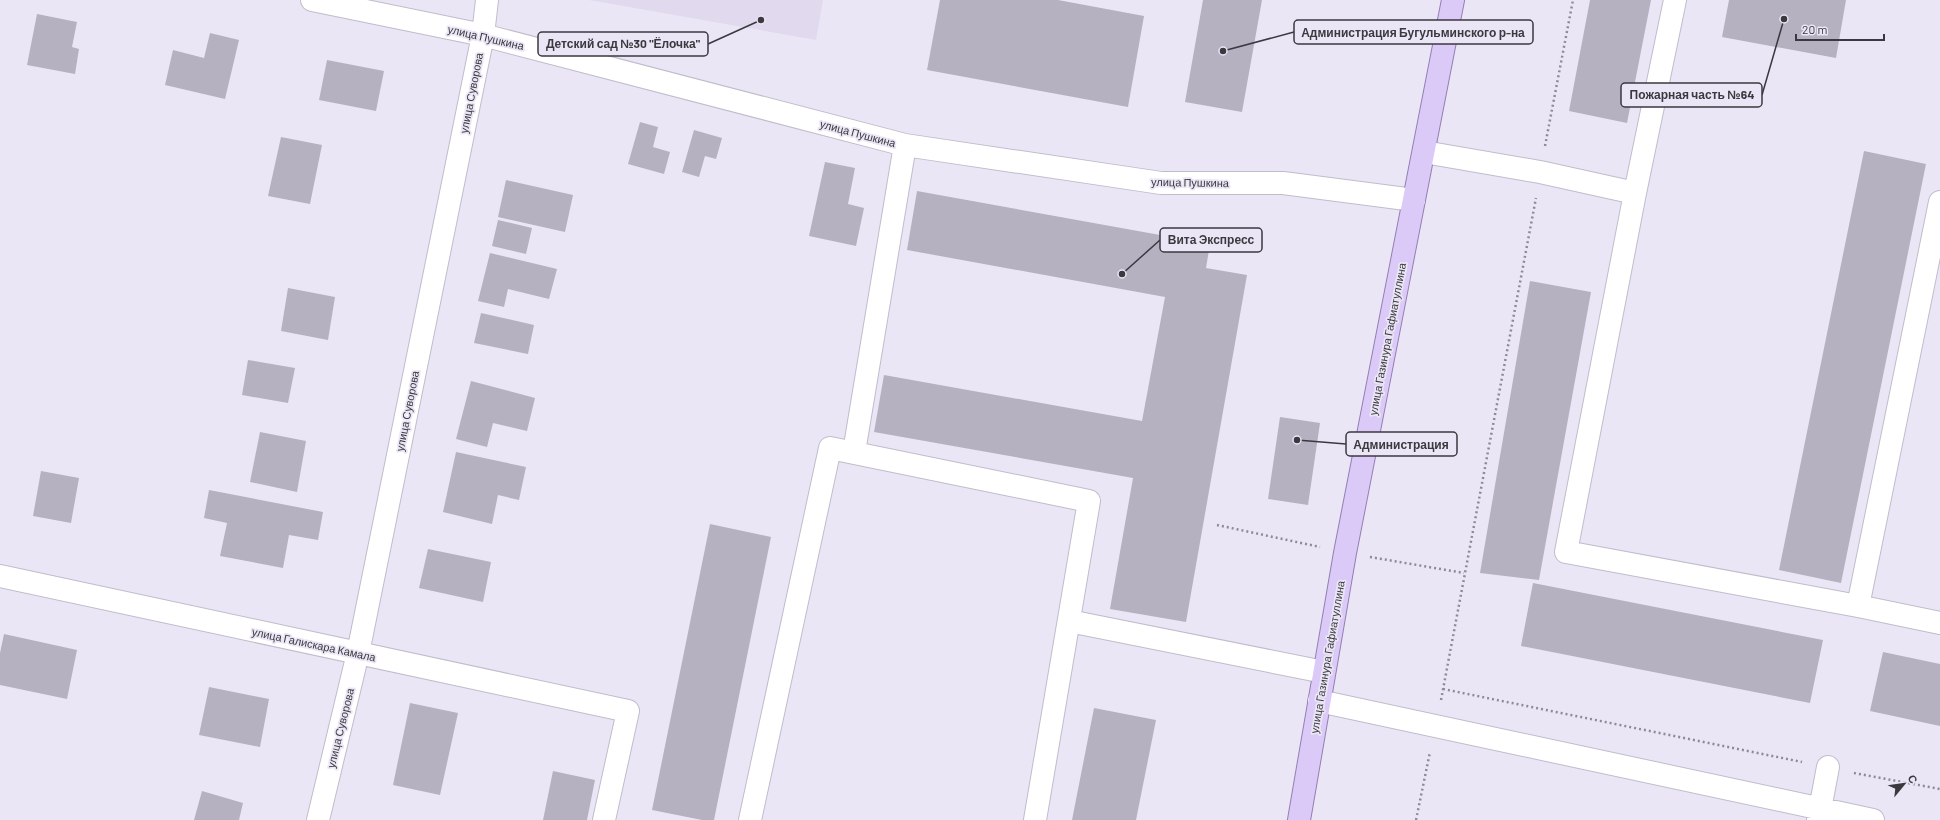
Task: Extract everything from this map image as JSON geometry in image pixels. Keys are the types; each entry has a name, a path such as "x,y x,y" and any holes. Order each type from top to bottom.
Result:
{"main road":[{"name":"улица Газинура Гафиатуллина","path":"1299,820 1346,545 1453,0"}],"street":[{"name":"улица Пушкина","path":"312,0 483,35 904,145 1161,183 1283,183 1414,200"},
{"name":"улица Суворова","path":"318,820 358,653 483,35 487,0"},
{"path":"1675,0 1635,193 1566,552 1858,606 1940,623"},
{"path":"854,452 904,145"},
{"path":"1424,152 1540,172 1635,193"},
{"path":"1858,606 1940,202"},
{"path":"750,820 830,448 1089,501 1035,820"},
{"name":"улица Галискара Камала","path":"0,576 628,710 604,820"},
{"path":"1069,621 1324,672"},
{"path":"1319,701 1819,814 1873,820"},
{"path":"1819,814 1828,768"}],"path":[{"path":"1416,820 1443,689 1573,0"},
{"path":"1443,689 1828,768 1940,789"}],"shaded area":[{"path":"589,0 823,0 816,40"}],"building":[{"path":"940,0 1058,0 1144,16 1128,107 927,70"},
{"path":"1203,0 1262,0 1242,112 1185,102"},
{"path":"1590,0 1651,0 1627,123 1569,111"},
{"path":"1729,0 1846,0 1836,58 1722,37"},
{"path":"37,14 77,22 72,47 79,49 75,74 27,65"},
{"path":"210,33 239,40 225,99 165,85 173,50 204,58"},
{"path":"327,60 384,71 376,111 319,100"},
{"path":"640,122 658,127 653,147 670,152 664,174 628,164"},
{"path":"694,130 722,138 716,159 705,156 699,177 682,172"},
{"path":"281,137 322,145 310,204 268,196"},
{"path":"1864,151 1926,164 1841,583 1779,570"},
{"path":"825,162 855,168 848,204 864,208 856,246 809,236"},
{"path":"506,180 573,195 565,232 498,217"},
{"path":"917,191 1210,244 1206,268 1247,275 1186,622 1110,609 1133,478 874,432 884,375 1142,421 1165,297 907,250"},
{"path":"498,220 532,228 526,254 492,246"},
{"path":"490,253 557,269 549,299 508,289 504,307 478,301"},
{"path":"1530,281 1591,292 1539,580 1480,573"},
{"path":"288,288 335,297 328,340 281,331"},
{"path":"481,313 534,325 528,354 474,343"},
{"path":"248,360 295,368 288,403 242,395"},
{"path":"471,381 535,398 527,431 493,423 487,447 456,439"},
{"path":"1280,417 1320,423 1308,505 1268,499"},
{"path":"260,432 306,441 297,492 250,482"},
{"path":"456,452 526,467 519,500 498,495 492,524 443,512"},
{"path":"41,471 79,478 71,523 33,516"},
{"path":"209,490 323,512 318,540 289,535 283,568 220,556 227,523 204,518"},
{"path":"710,524 771,537 714,820 702,820 652,810"},
{"path":"428,549 491,562 483,602 419,588"},
{"path":"1533,583 1823,640 1810,703 1521,646"},
{"path":"4,634 77,650 67,699 0,685 0,653"},
{"path":"1883,652 1940,664 1940,726 1870,711"},
{"path":"209,687 269,699 260,747 199,735"},
{"path":"410,703 458,713 440,795 393,785"},
{"path":"1094,708 1156,720 1136,820 1072,820"},
{"path":"553,771 595,780 587,820 543,820"},
{"path":"202,791 243,803 239,820 194,820"}],"place":[{"name":"Пожарная часть №64","path":"1784,19"},
{"name":"Детский сад №30 \"Ёлочка\"","path":"761,20"},
{"name":"Администрация Бугульминского р-на","path":"1223,51"},
{"name":"Вита Экспресс","path":"1122,274"},
{"name":"Администрация","path":"1297,440"}]}
